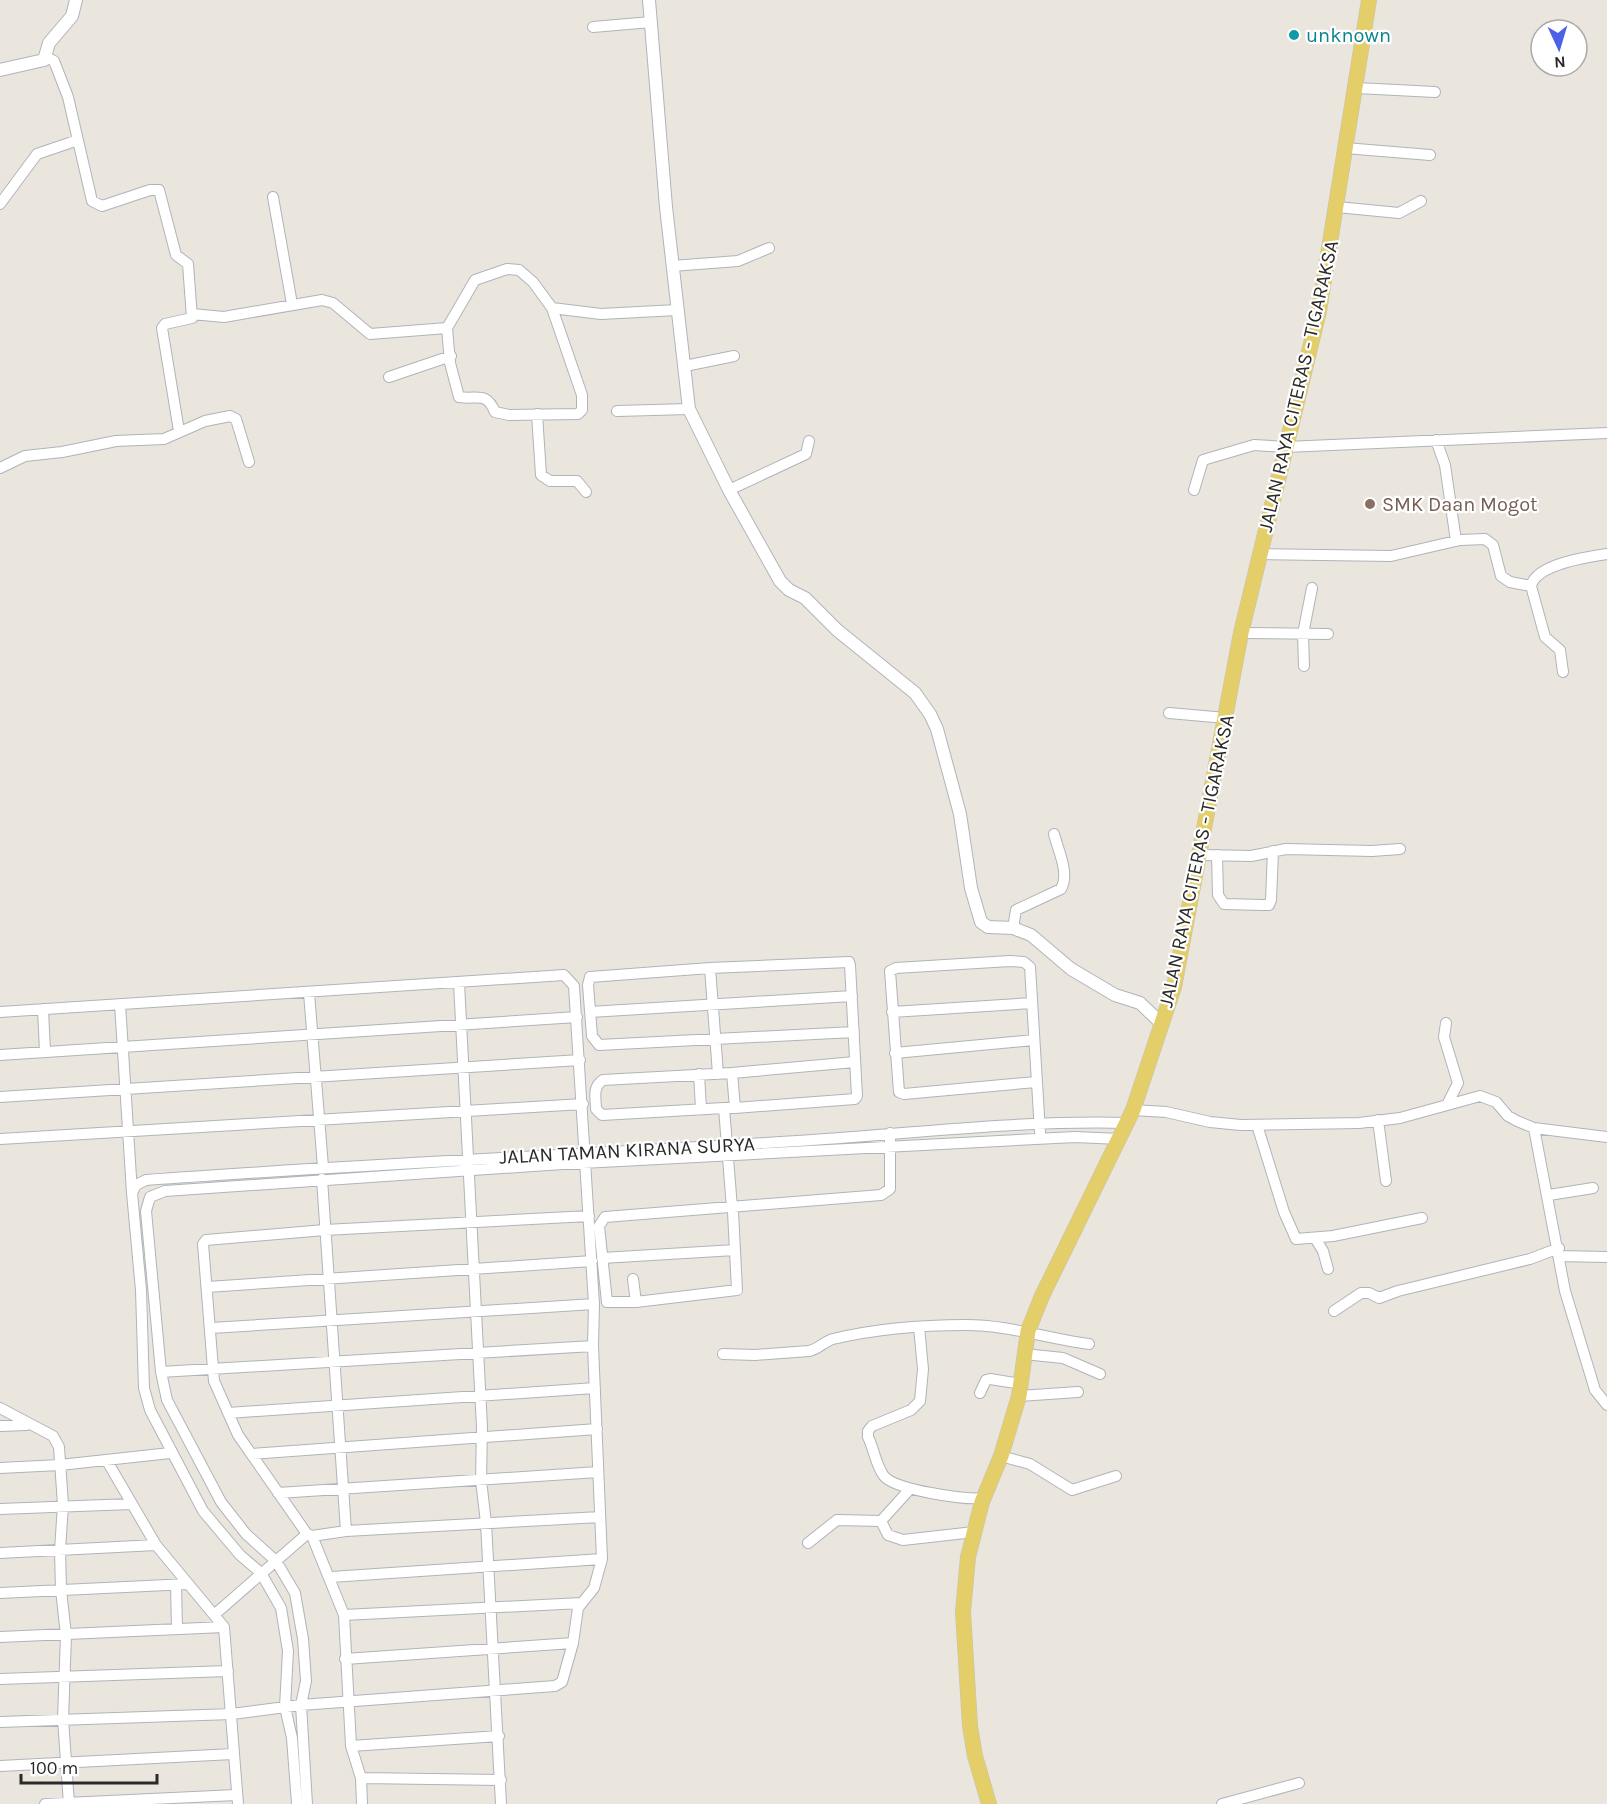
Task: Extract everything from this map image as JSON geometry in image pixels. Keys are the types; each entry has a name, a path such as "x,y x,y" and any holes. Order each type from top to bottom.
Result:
{"main road":[{"name":"JALAN RAYA CITERAS - TIGARAKSA","path":"989,1804 975,1756 970,1726 963,1612 965,1577 974,1532 983,1498 1001,1456 1020,1390 1028,1331 1042,1296 1131,1116 1174,987 1201,855 1241,633 1319,311 1370,0"}],"street":[{"path":"0,70 41,61 46,57 49,43 72,16 76,0"},
{"path":"649,0 672,266 689,409 729,490 780,581 789,590 805,598 837,630 908,687 923,702 937,729 960,814 971,888 978,917 988,927 1013,928 1031,935 1071,969 1116,995 1140,1003 1162,1024"},
{"path":"593,27 651,22"},
{"path":"46,57 54,61 68,97 90,197 96,204 102,206 150,190 159,190 176,255 188,264 192,318 165,324 162,328 179,431"},
{"path":"1357,88 1435,92"},
{"path":"0,204 37,154 78,140"},
{"path":"1346,148 1430,155"},
{"path":"273,197 292,304"},
{"path":"1337,207 1398,213 1421,201"},
{"path":"672,266 738,261 769,248"},
{"path":"507,269 526,274 552,308 583,407 578,414 500,414 495,412 488,399 459,397 453,382 447,328 472,284 480,277 507,269"},
{"path":"192,314 224,317 292,304 330,301 370,334 447,328"},
{"path":"552,308 601,314 677,310"},
{"path":"389,377 451,356"},
{"path":"685,366 734,356"},
{"path":"617,411 689,409"},
{"path":"537,414 541,476 550,481 577,481 586,492"},
{"path":"0,468 25,456 62,452 116,441 164,439 205,421 234,417 240,425 249,462"},
{"path":"1194,490 1202,464 1207,458 1228,455 1254,445 1286,447 1607,433"},
{"path":"1436,440 1444,465 1456,541"},
{"path":"729,490 806,454 809,441"},
{"path":"1260,554 1391,556 1477,538 1490,541 1501,576 1510,582 1531,586"},
{"path":"1563,672 1560,650 1545,637 1531,586 1537,575 1547,570 1576,560 1607,554"},
{"path":"1304,666 1303,634 1312,588"},
{"path":"1241,633 1328,634"},
{"path":"1169,713 1226,718"},
{"path":"1013,928 1016,910 1060,889 1064,884 1065,874 1054,834"},
{"path":"1201,855 1251,856 1273,851 1400,849"},
{"path":"1217,855 1218,895 1224,904 1269,905 1273,851"},
{"path":"854,1032 599,1045 592,1036 588,981 593,975 848,961 850,965 854,1032 857,1096 853,1101 602,1115 596,1109 595,1089 603,1080 718,1074 855,1062"},
{"path":"1036,1082 904,1094 898,1089 890,971 907,968 1024,962 1031,972 1041,1138"},
{"path":"710,968 718,1074"},
{"path":"0,1012 564,975 574,986 589,1216 605,1299 610,1303 737,1290 728,1150 732,1073"},
{"path":"459,982 483,1438 481,1480 486,1523 501,1804"},
{"path":"309,993 323,1167"},
{"path":"590,1012 852,996"},
{"path":"892,1012 1032,1003"},
{"path":"120,1004 132,1193 141,1290 144,1388 150,1410 170,1453 203,1511 240,1555 261,1574 281,1608 288,1651 285,1707 292,1738 297,1804"},
{"path":"43,1009 45,1052"},
{"path":"0,1055 577,1017"},
{"path":"1446,1023 1444,1037 1458,1083 1448,1103"},
{"path":"895,1053 1034,1040"},
{"path":"0,1097 580,1060"},
{"path":"699,1074 701,1109"},
{"name":"JALAN TAMAN KIRANA SURYA","path":"728,1150 890,1133 1039,1125 1176,1113 1218,1124 1257,1125 1378,1120 1400,1118 1474,1096 1486,1097 1496,1102 1508,1116 1534,1128 1607,1137"},
{"path":"0,1139 583,1104"},
{"path":"1378,1120 1386,1181"},
{"path":"1257,1125 1294,1237 1298,1239 1315,1238 1422,1218"},
{"path":"1534,1128 1549,1195 1564,1291 1595,1390 1607,1405"},
{"path":"0,1722 232,1714 302,1705 496,1692 559,1685 562,1682 573,1643 575,1623 581,1603 594,1588 602,1559 593,1346 599,1226 605,1217 732,1208 887,1193 890,1189 890,1133"},
{"name":"JALAN TAMAN KIRANA SURYA","path":"132,1193 136,1185 146,1180 468,1158 585,1157 728,1150 891,1147 1041,1138 1120,1139"},
{"name":"JALAN TAMAN KIRANA SURYA","path":"161,1372 146,1211 150,1197 165,1191 469,1171 585,1157"},
{"path":"322,1179 346,1531"},
{"path":"1549,1195 1593,1188"},
{"path":"363,1804 361,1778 351,1746 344,1615 331,1577 310,1535 238,1435 211,1370 211,1328 203,1244 206,1240 325,1230 589,1216"},
{"path":"1315,1238 1323,1251 1328,1269"},
{"path":"207,1287 735,1250"},
{"path":"1334,1311 1341,1309 1361,1293 1382,1298 1398,1291 1559,1252 1607,1257"},
{"path":"633,1279 636,1302"},
{"path":"211,1328 331,1318 594,1304"},
{"path":"723,1354 756,1355 809,1351 816,1350 832,1340 919,1327 968,1325 1028,1331 1089,1344"},
{"path":"919,1327 923,1369 920,1401 910,1410 872,1426 867,1434 883,1475 889,1481 910,1489 931,1491 959,1499 983,1498"},
{"path":"307,1804 302,1705 306,1681 295,1593 276,1561 246,1534 221,1502 167,1400 161,1372 593,1346"},
{"path":"1024,1354 1064,1358 1100,1374"},
{"path":"980,1394 986,1380 990,1379 1020,1390 1078,1392"},
{"path":"228,1413 595,1388"},
{"path":"0,1408 58,1441 63,1505 60,1550 61,1590 66,1635 64,1763 69,1803"},
{"path":"0,1425 30,1425"},
{"path":"252,1454 597,1429"},
{"path":"0,1468 106,1461 170,1453"},
{"path":"1001,1456 1030,1464 1072,1490 1116,1476"},
{"path":"45,1804 237,1800 224,1627 156,1545 106,1461"},
{"path":"278,1493 598,1472"},
{"path":"808,1543 837,1520 881,1521 910,1489"},
{"path":"0,1509 131,1504"},
{"path":"214,1614 310,1535 600,1517"},
{"path":"881,1521 888,1535 903,1540 974,1532"},
{"path":"0,1553 156,1545"},
{"path":"331,1577 602,1559"},
{"path":"0,1593 188,1584"},
{"path":"176,1585 177,1629"},
{"path":"344,1615 581,1603"},
{"path":"0,1637 224,1627"},
{"path":"345,1659 573,1643"},
{"path":"0,1678 228,1671"},
{"path":"351,1746 499,1737"},
{"path":"0,1766 233,1754"},
{"path":"361,1778 501,1780"},
{"path":"1221,1804 1299,1783"}],"place":[{"name":"unknown","path":"1294,35"},
{"name":"SMK Daan Mogot","path":"1370,504"}]}
